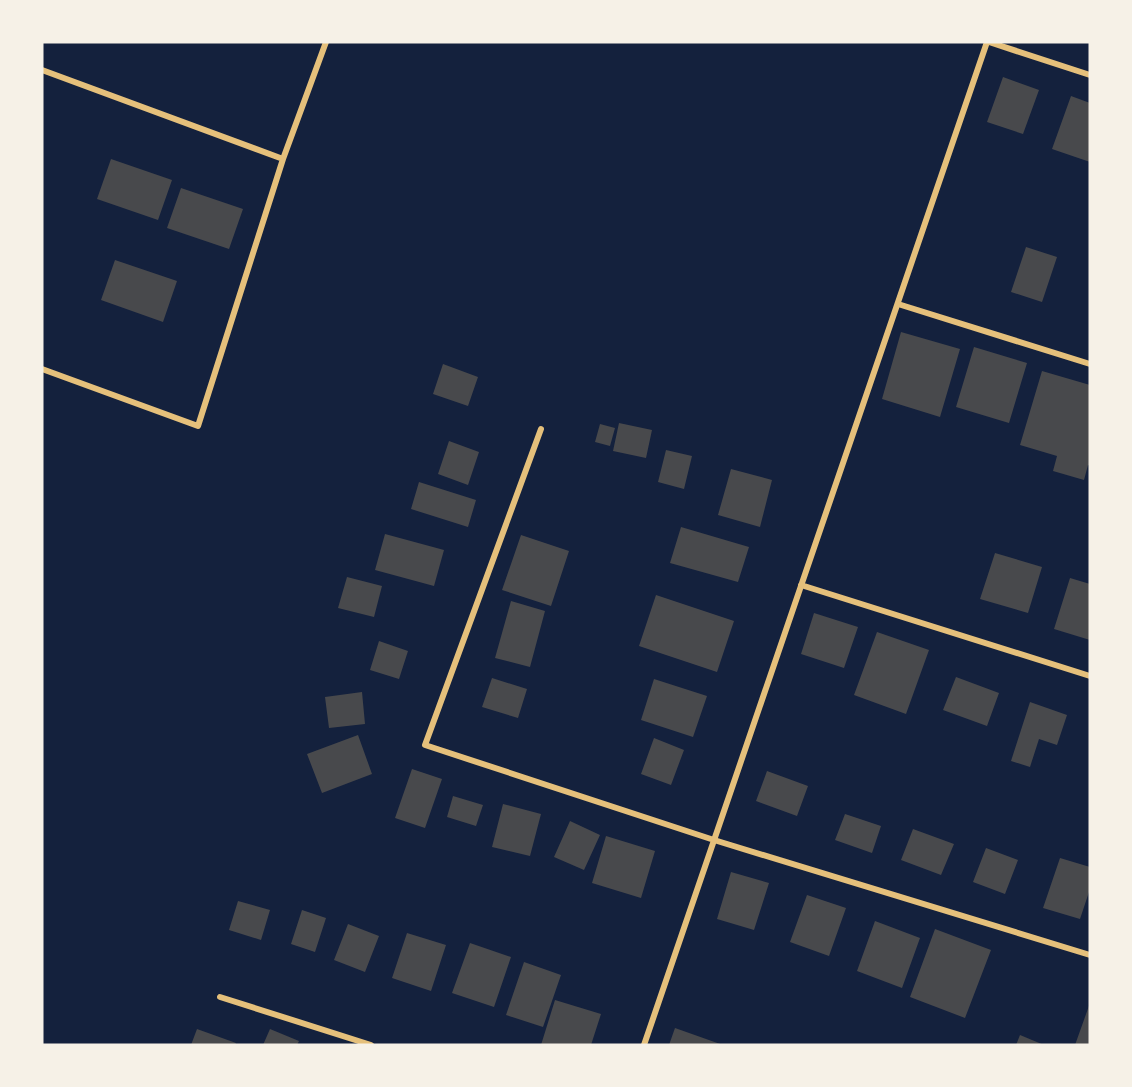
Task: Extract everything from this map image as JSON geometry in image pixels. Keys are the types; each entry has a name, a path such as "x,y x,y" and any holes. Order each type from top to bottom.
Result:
{"street":[{"path":"42,369 198,426 283,159 326,42"},
{"path":"644,1045 988,42 1090,75"},
{"path":"42,70 283,159"},
{"path":"897,303 1090,364"},
{"path":"541,429 425,745 714,840 1090,955"},
{"path":"801,585 1090,676"},
{"path":"220,997 371,1045"}],"building":[{"path":"1003,77 1039,90 1023,134 987,122"},
{"path":"1071,96 1090,103 1090,162 1052,149"},
{"path":"111,159 172,180 158,220 97,199"},
{"path":"181,188 243,209 229,249 167,228"},
{"path":"1026,247 1057,257 1042,302 1011,292"},
{"path":"115,260 177,281 163,322 101,300"},
{"path":"901,332 960,349 940,417 882,399"},
{"path":"974,347 1027,363 1009,423 956,407"},
{"path":"443,364 478,377 468,406 433,394"},
{"path":"1042,371 1090,385 1090,466 1088,465 1084,480 1053,471 1057,456 1020,445"},
{"path":"619,423 652,430 646,458 613,451"},
{"path":"600,424 615,428 610,446 595,442"},
{"path":"449,441 479,452 468,485 438,474"},
{"path":"666,450 692,456 684,489 658,482"},
{"path":"731,469 772,480 760,527 718,515"},
{"path":"419,482 476,500 468,527 411,509"},
{"path":"681,527 749,547 738,582 670,563"},
{"path":"385,534 444,550 434,586 375,570"},
{"path":"521,535 569,551 551,606 502,590"},
{"path":"995,553 1042,567 1028,613 980,599"},
{"path":"347,577 382,586 374,617 338,608"},
{"path":"1070,578 1090,584 1090,640 1054,629"},
{"path":"656,595 734,621 717,672 639,646"},
{"path":"511,601 545,611 530,667 495,658"},
{"path":"814,613 858,627 844,668 801,654"},
{"path":"877,632 929,650 906,714 854,695"},
{"path":"379,641 408,651 399,679 370,670"},
{"path":"956,677 999,693 987,726 943,710"},
{"path":"492,678 527,689 518,718 482,707"},
{"path":"654,679 707,696 693,737 641,720"},
{"path":"362,692 365,724 329,728 325,697"},
{"path":"1030,702 1067,715 1057,745 1039,739 1030,767 1011,761"},
{"path":"358,735 372,774 322,793 307,754"},
{"path":"654,738 684,750 671,785 641,774"},
{"path":"412,769 442,779 425,828 395,818"},
{"path":"767,771 808,786 797,816 756,801"},
{"path":"453,796 483,805 476,826 447,817"},
{"path":"503,804 541,814 530,856 492,847"},
{"path":"845,814 881,826 872,853 835,840"},
{"path":"570,821 600,835 584,870 554,857"},
{"path":"913,829 954,844 941,875 901,860"},
{"path":"606,836 655,851 641,898 592,883"},
{"path":"986,848 1018,860 1005,894 973,882"},
{"path":"1060,858 1090,867 1090,889 1080,919 1043,908"},
{"path":"731,872 769,883 754,930 717,919"},
{"path":"807,895 846,908 829,956 790,942"},
{"path":"238,901 270,910 261,940 229,930"},
{"path":"302,910 326,918 315,952 291,944"},
{"path":"875,921 920,938 902,988 857,971"},
{"path":"348,924 379,936 365,972 334,960"},
{"path":"935,929 991,950 965,1018 910,997"},
{"path":"407,933 446,945 431,991 392,978"},
{"path":"470,943 511,957 494,1007 452,993"},
{"path":"524,962 561,975 543,1027 506,1015"},
{"path":"555,1000 601,1014 591,1045 541,1045"},
{"path":"1090,1003 1090,1045 1075,1045"},
{"path":"675,1028 723,1045 669,1045"},
{"path":"197,1029 236,1043 235,1045 191,1045"},
{"path":"270,1029 299,1041 297,1045 263,1045"},
{"path":"1020,1035 1044,1045 1016,1045"}]}
